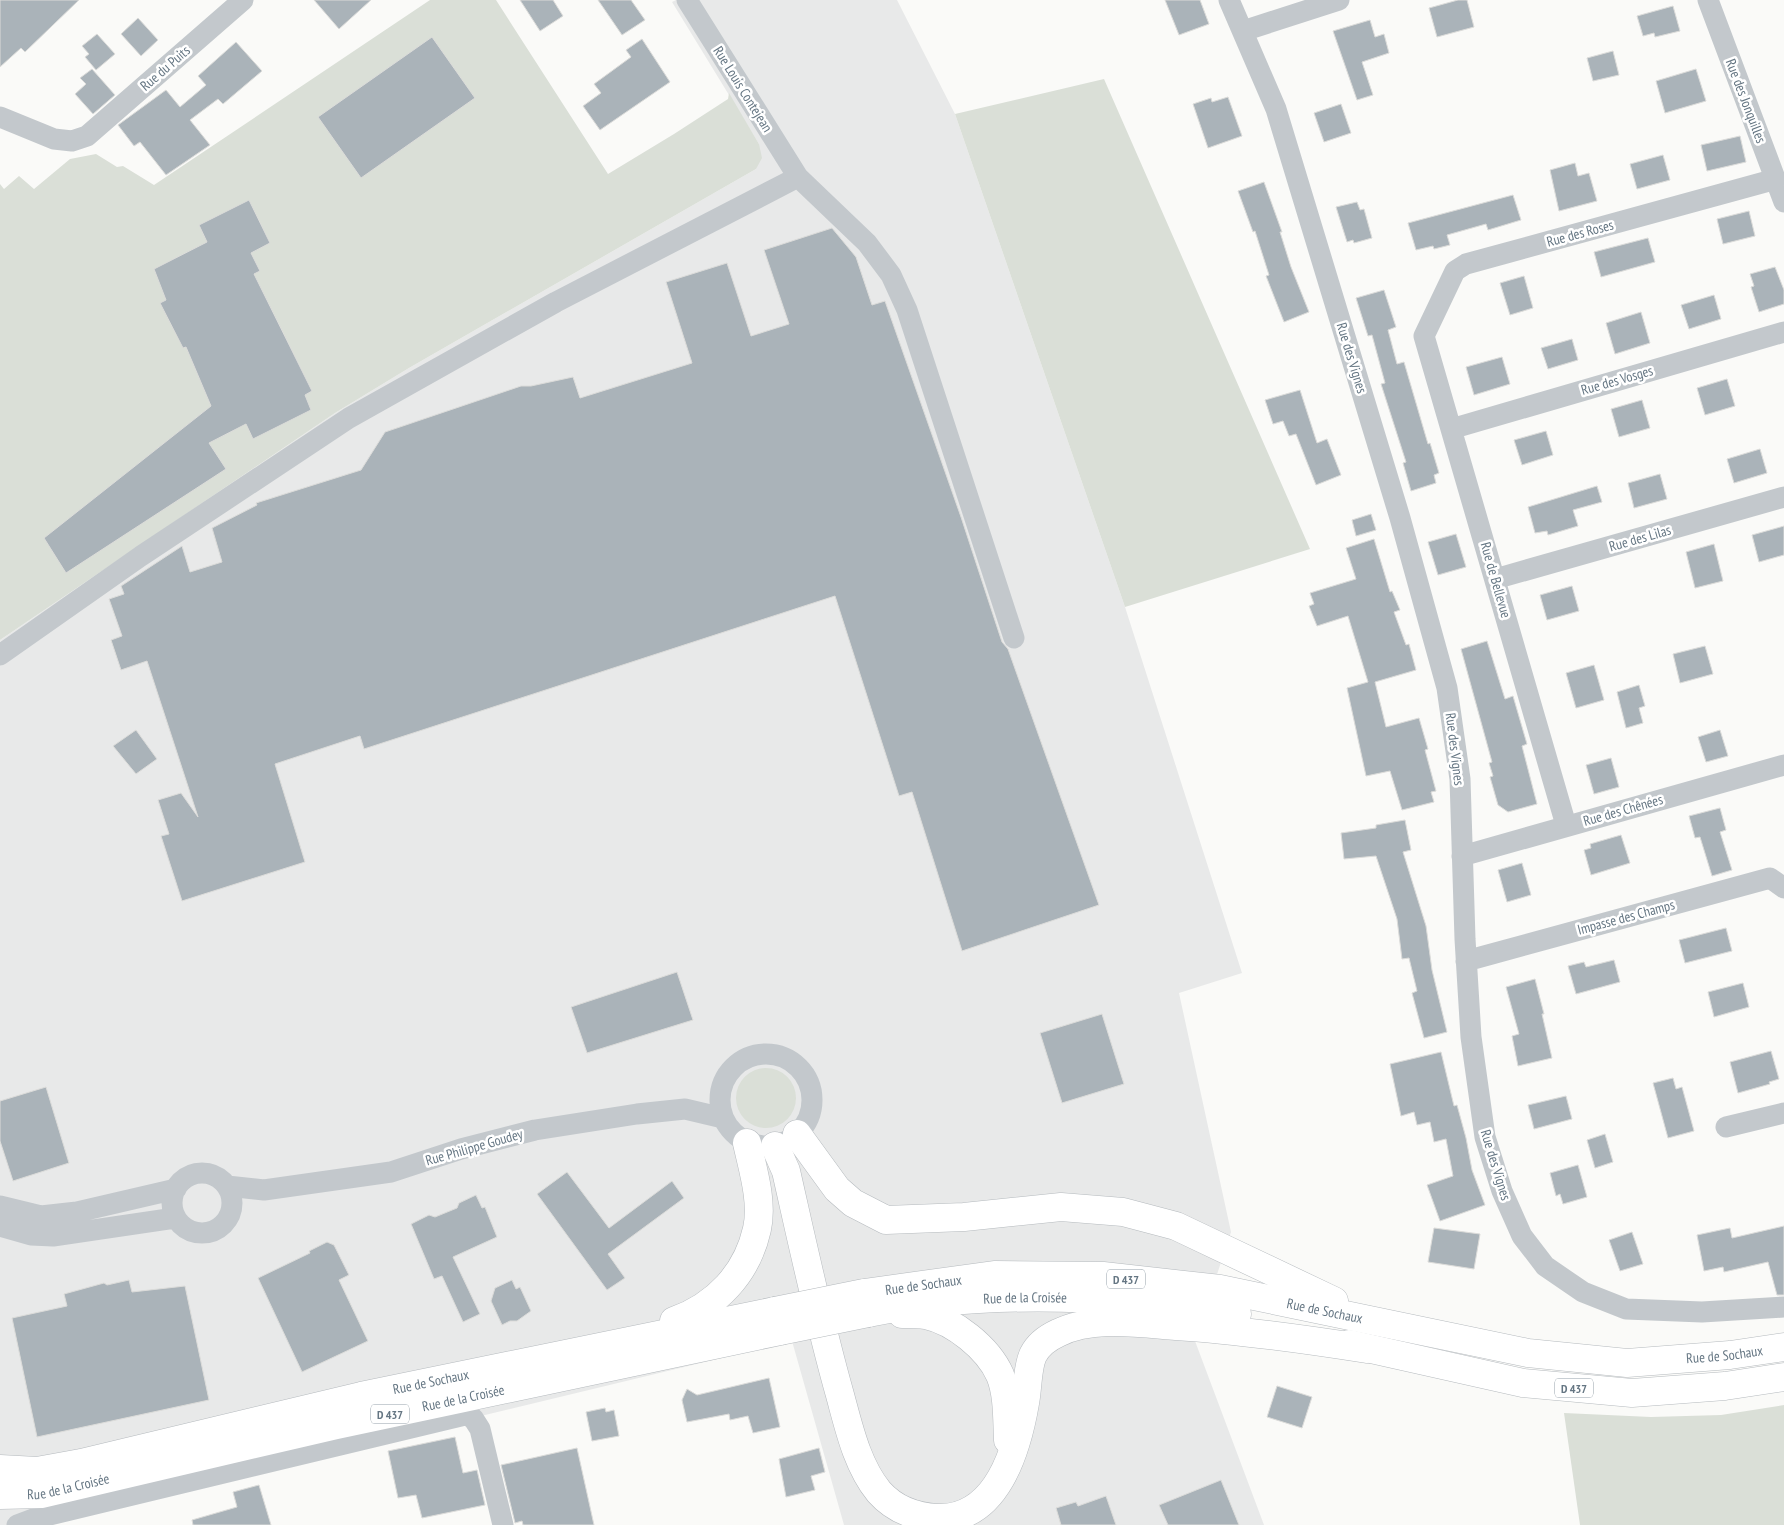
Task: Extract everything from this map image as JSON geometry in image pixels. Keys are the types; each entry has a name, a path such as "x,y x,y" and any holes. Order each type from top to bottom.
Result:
{"main road":[{"path":"786,1140 852,1203 886,1220 964,1217 1061,1207 1123,1212 1176,1226 1317,1294 1386,1323"},
{"path":"786,1140 786,1170 828,1352 854,1445 870,1481 886,1499 903,1511 919,1518 944,1518 971,1511 993,1492 1010,1462 1025,1406 1032,1356 1042,1342 1085,1323 1150,1324 1250,1331 1367,1349"},
{"path":"611,1344 694,1314 723,1292 742,1268 757,1229 757,1190 747,1143"},
{"name":"Rue de Sochaux","path":"866,1303 994,1275 1103,1276 1220,1289 1528,1353 1627,1363 1730,1355 1784,1347"},
{"name":"Rue de la Croisée","path":"866,1303 912,1304 949,1300 1035,1297 1180,1305"},
{"path":"866,1303 926,1315 956,1328 983,1351 1000,1375 1006,1405 1010,1462"},
{"name":"D 437","path":"777,1321 866,1303"},
{"name":"Rue de Sochaux","path":"1180,1305 1244,1315 1367,1349 1523,1383 1632,1394 1725,1386 1784,1377"},
{"name":"Rue de Sochaux","path":"0,1470 37,1471 81,1463 360,1396 611,1344 777,1321"},
{"name":"Rue de la Croisée","path":"0,1495 41,1494 777,1321"}],"street":[{"name":"Rue du Puits","path":"0,117 54,139 72,141 87,136 244,0"},
{"name":"Rue Louis Contejean","path":"688,0 798,177 867,243 895,284 907,310 1014,638"},
{"name":"Rue des Vignes","path":"1229,0 1276,108 1397,509 1447,688 1460,779 1466,961 1471,1037 1485,1137 1502,1191 1522,1236 1545,1266 1583,1292 1626,1309 1702,1312 1784,1307"},
{"path":"1243,31 1339,0"},
{"name":"Rue des Jonquilles","path":"1708,0 1784,202"},
{"path":"0,655 141,556 349,418 556,302 798,177"},
{"name":"Rue des Roses","path":"1424,336 1455,271 1466,264 1776,179"},
{"name":"Rue des Vosges","path":"1451,429 1784,332"},
{"name":"Rue de Bellevue","path":"1424,336 1566,825"},
{"name":"Rue des Lilas","path":"1495,579 1784,497"},
{"name":"Rue des Chênées","path":"1462,856 1566,825 1784,765"},
{"name":"Impasse des Champs","path":"1466,961 1770,878 1784,888"},
{"path":"770,1054 784,1057 797,1066 807,1078 812,1098 811,1111 806,1124 786,1140 761,1146 747,1143 729,1128 723,1118 720,1097 722,1086 729,1072 740,1061 754,1055 770,1054"},
{"name":"Rue Philippe Goudey","path":"685,1109 722,1086"},
{"name":"Rue Philippe Goudey","path":"227,1186 264,1190 391,1172 460,1149 535,1130 685,1109 723,1118"},
{"path":"1726,1127 1784,1113"},
{"path":"201,1172 216,1176 227,1186 232,1199 232,1209 229,1218 222,1226 203,1233 184,1227 175,1218 173,1199 176,1189 182,1181 201,1172"},
{"path":"0,1206 41,1216 77,1212 176,1189"},
{"name":"Rue Philippe Goudey","path":"232,1209 264,1190"},
{"path":"0,1226 31,1235 54,1236 175,1218"},
{"path":"17,1525 34,1519 465,1415 473,1418 480,1428 503,1525"}],"shaded area":[{"path":"430,0 496,0 608,174 728,99 729,93 759,144 762,158 756,169 409,368 335,413 0,640 0,184 4,189 19,176 34,189 70,159 96,154 117,167 123,166 154,185"},
{"path":"676,0 897,0 955,114 1125,607 1242,973 1179,993 1231,1232 1195,1341 1264,1525 844,1525 792,1341 28,1525 0,1525 0,640 335,413 409,368 756,169 759,144 672,2"},
{"path":"1104,79 1310,549 1125,607 955,114"},
{"path":"760,1068 772,1068 783,1073 791,1081 796,1092 794,1110 783,1123 772,1128 760,1128 749,1123 741,1115 736,1104 736,1092 741,1081 749,1073"},
{"path":"1784,1405 1784,1525 1580,1525 1564,1413 1651,1417 1721,1415"}],"building":[{"path":"0,0 79,0 25,52 21,48 0,67"},
{"path":"314,0 371,0 339,29"},
{"path":"520,0 553,0 563,16 540,31"},
{"path":"598,0 631,0 645,20 622,35"},
{"path":"1165,0 1200,0 1209,24 1179,35"},
{"path":"1458,0 1467,0 1474,27 1437,37 1429,8"},
{"path":"1673,6 1680,31 1655,37 1654,33 1643,36 1637,16"},
{"path":"138,18 158,40 141,56 121,34"},
{"path":"1370,20 1375,37 1384,34 1389,53 1362,62 1373,95 1357,100 1333,31"},
{"path":"97,34 115,54 96,70 85,57 89,54 82,46"},
{"path":"432,37 475,98 361,178 318,117"},
{"path":"642,39 670,82 600,130 583,106 601,93 594,84 631,57 626,50"},
{"path":"236,42 262,71 223,104 218,99 190,120 210,145 166,175 140,142 134,146 118,125 166,90 180,107 206,85 198,76"},
{"path":"1613,51 1619,75 1593,81 1587,58"},
{"path":"92,69 115,95 93,114 75,94 86,84 80,78"},
{"path":"1696,69 1706,101 1665,113 1656,81"},
{"path":"1228,97 1242,136 1208,148 1193,104 1211,98 1212,102"},
{"path":"1341,104 1351,133 1324,142 1314,113"},
{"path":"1740,136 1746,162 1707,171 1701,145"},
{"path":"1663,155 1670,180 1637,189 1630,164"},
{"path":"1575,163 1578,176 1589,173 1597,201 1559,211 1550,170"},
{"path":"1264,182 1282,232 1280,232 1291,267 1309,312 1284,322 1266,276 1269,275 1255,231 1253,232 1238,191"},
{"path":"1513,195 1521,220 1488,230 1486,224 1447,235 1450,245 1434,249 1433,246 1416,250 1408,223"},
{"path":"249,200 270,243 251,253 260,271 254,274 312,391 305,395 311,410 253,439 246,424 209,443 226,469 66,573 44,538 211,406 186,347 183,348 160,303 166,300 154,269 207,242 199,225"},
{"path":"1357,202 1360,210 1364,209 1372,238 1354,243 1353,240 1347,242 1336,207"},
{"path":"1749,211 1755,236 1723,244 1717,219"},
{"path":"832,228 856,257 872,305 885,301 961,517 1002,642 1008,649 1099,905 962,951 912,792 899,796 835,596 364,749 360,736 275,764 305,862 182,901 161,836 169,834 158,800 181,793 198,817 147,661 121,670 111,640 122,636 109,599 124,594 121,586 182,546 190,572 222,562 212,528 257,505 256,503 361,470 385,432 521,386 531,386 573,377 580,398 692,363 666,282 727,263 751,336 789,324 764,250"},
{"path":"1648,238 1655,262 1601,277 1594,252"},
{"path":"1775,267 1784,290 1784,304 1759,312 1751,287 1754,286 1750,274"},
{"path":"1524,276 1533,308 1510,315 1500,283"},
{"path":"1384,290 1396,327 1388,330 1397,364 1404,362 1428,444 1430,443 1439,473 1434,475 1436,483 1411,491 1403,463 1406,462 1381,384 1385,383 1372,335 1368,336 1356,298"},
{"path":"1714,295 1721,319 1689,329 1681,305"},
{"path":"1641,312 1650,343 1615,354 1606,323"},
{"path":"1572,339 1578,360 1548,369 1541,348"},
{"path":"1502,357 1510,384 1474,395 1466,367"},
{"path":"1727,379 1735,406 1705,415 1697,388"},
{"path":"1300,390 1317,443 1327,439 1341,475 1316,485 1296,434 1289,436 1283,421 1273,424 1265,400"},
{"path":"1642,400 1650,428 1619,437 1611,409"},
{"path":"1546,431 1553,455 1522,465 1514,440"},
{"path":"1760,449 1767,473 1734,483 1727,459"},
{"path":"1660,474 1667,499 1634,508 1628,483"},
{"path":"1597,486 1602,502 1573,510 1578,526 1548,535 1547,531 1535,533 1528,507"},
{"path":"1371,514 1376,530 1356,536 1352,520"},
{"path":"1784,526 1784,555 1759,562 1752,535"},
{"path":"1456,534 1466,567 1438,575 1428,542"},
{"path":"1374,539 1390,592 1392,591 1400,610 1394,612 1406,645 1409,644 1416,670 1375,682 1386,727 1419,718 1428,749 1425,750 1436,791 1431,792 1434,802 1402,810 1390,771 1366,776 1347,688 1368,682 1348,616 1317,626 1309,606 1314,604 1310,593 1356,579 1346,548"},
{"path":"1714,544 1723,581 1695,588 1686,552"},
{"path":"1572,586 1579,611 1547,620 1540,595"},
{"path":"1487,641 1505,699 1513,696 1527,744 1522,746 1537,804 1508,812 1498,805 1490,777 1493,776 1489,763 1492,762 1461,649"},
{"path":"1705,646 1713,674 1680,683 1673,654"},
{"path":"1594,665 1604,700 1576,708 1566,673"},
{"path":"1639,685 1645,706 1639,708 1643,723 1626,728 1617,692"},
{"path":"136,730 157,759 136,774 113,746"},
{"path":"1720,730 1728,756 1706,762 1698,737"},
{"path":"1611,758 1619,787 1594,794 1586,765"},
{"path":"1720,808 1726,830 1720,832 1732,870 1712,876 1700,837 1695,838 1689,816"},
{"path":"1405,820 1411,850 1403,852 1426,926 1432,970 1447,1032 1424,1038 1412,993 1417,991 1409,958 1402,959 1397,919 1376,856 1344,859 1341,833 1376,828 1376,825"},
{"path":"1621,835 1630,863 1591,875 1584,850 1591,848 1590,844"},
{"path":"1522,863 1531,895 1507,902 1498,870"},
{"path":"1726,928 1732,951 1685,963 1679,940"},
{"path":"1614,960 1620,982 1576,994 1568,966 1584,962 1586,967"},
{"path":"677,972 693,1020 587,1053 571,1007"},
{"path":"1535,979 1552,1058 1518,1066 1512,1036 1519,1034 1506,987"},
{"path":"1743,983 1749,1007 1714,1017 1708,992"},
{"path":"1102,1014 1124,1084 1062,1103 1040,1033"},
{"path":"1771,1051 1779,1079 1769,1082 1770,1084 1738,1093 1730,1062"},
{"path":"1441,1052 1454,1106 1457,1105 1466,1138 1472,1170 1485,1205 1440,1221 1427,1185 1453,1176 1446,1139 1434,1142 1430,1122 1417,1125 1414,1112 1401,1116 1390,1064"},
{"path":"1673,1078 1676,1089 1682,1087 1694,1131 1668,1138 1653,1083"},
{"path":"46,1087 69,1163 13,1181 0,1141 0,1101"},
{"path":"1566,1096 1572,1119 1534,1129 1528,1105"},
{"path":"1605,1134 1613,1162 1595,1168 1587,1140"},
{"path":"1578,1165 1587,1197 1563,1204 1560,1194 1556,1196 1550,1173"},
{"path":"567,1172 609,1228 672,1181 684,1198 608,1254 625,1278 607,1290 537,1194"},
{"path":"476,1195 482,1208 485,1207 497,1237 453,1257 480,1314 463,1322 442,1276 434,1279 411,1224 429,1215 435,1217 457,1208 459,1203"},
{"path":"1784,1226 1784,1295 1777,1295 1768,1262 1724,1272 1723,1267 1704,1271 1697,1235 1730,1228 1732,1238"},
{"path":"1434,1228 1480,1234 1474,1269 1428,1262"},
{"path":"1632,1232 1643,1264 1620,1271 1609,1240"},
{"path":"327,1242 334,1245 349,1275 339,1280 368,1341 302,1372 258,1278 310,1253 309,1251"},
{"path":"129,1280 132,1292 185,1286 209,1400 37,1437 12,1318 67,1306 64,1294 104,1283 107,1285"},
{"path":"512,1280 516,1289 520,1287 531,1311 517,1321 510,1321 502,1325 491,1301 495,1288"},
{"path":"769,1378 780,1427 753,1433 748,1416 730,1420 729,1414 687,1422 682,1400 687,1389 697,1395"},
{"path":"1277,1386 1312,1397 1302,1428 1267,1417"},
{"path":"605,1408 606,1412 614,1410 619,1436 592,1441 586,1412"},
{"path":"455,1437 463,1473 477,1470 485,1505 422,1518 416,1495 398,1498 388,1451"},
{"path":"577,1448 594,1525 523,1525 522,1521 515,1523 501,1465"},
{"path":"819,1448 825,1472 811,1476 815,1490 786,1497 779,1459"},
{"path":"1221,1480 1239,1525 1168,1525 1159,1505"},
{"path":"259,1485 271,1525 193,1525 192,1520 237,1507 233,1492"},
{"path":"1106,1496 1116,1525 1061,1525 1056,1508 1076,1502 1078,1506"}]}
